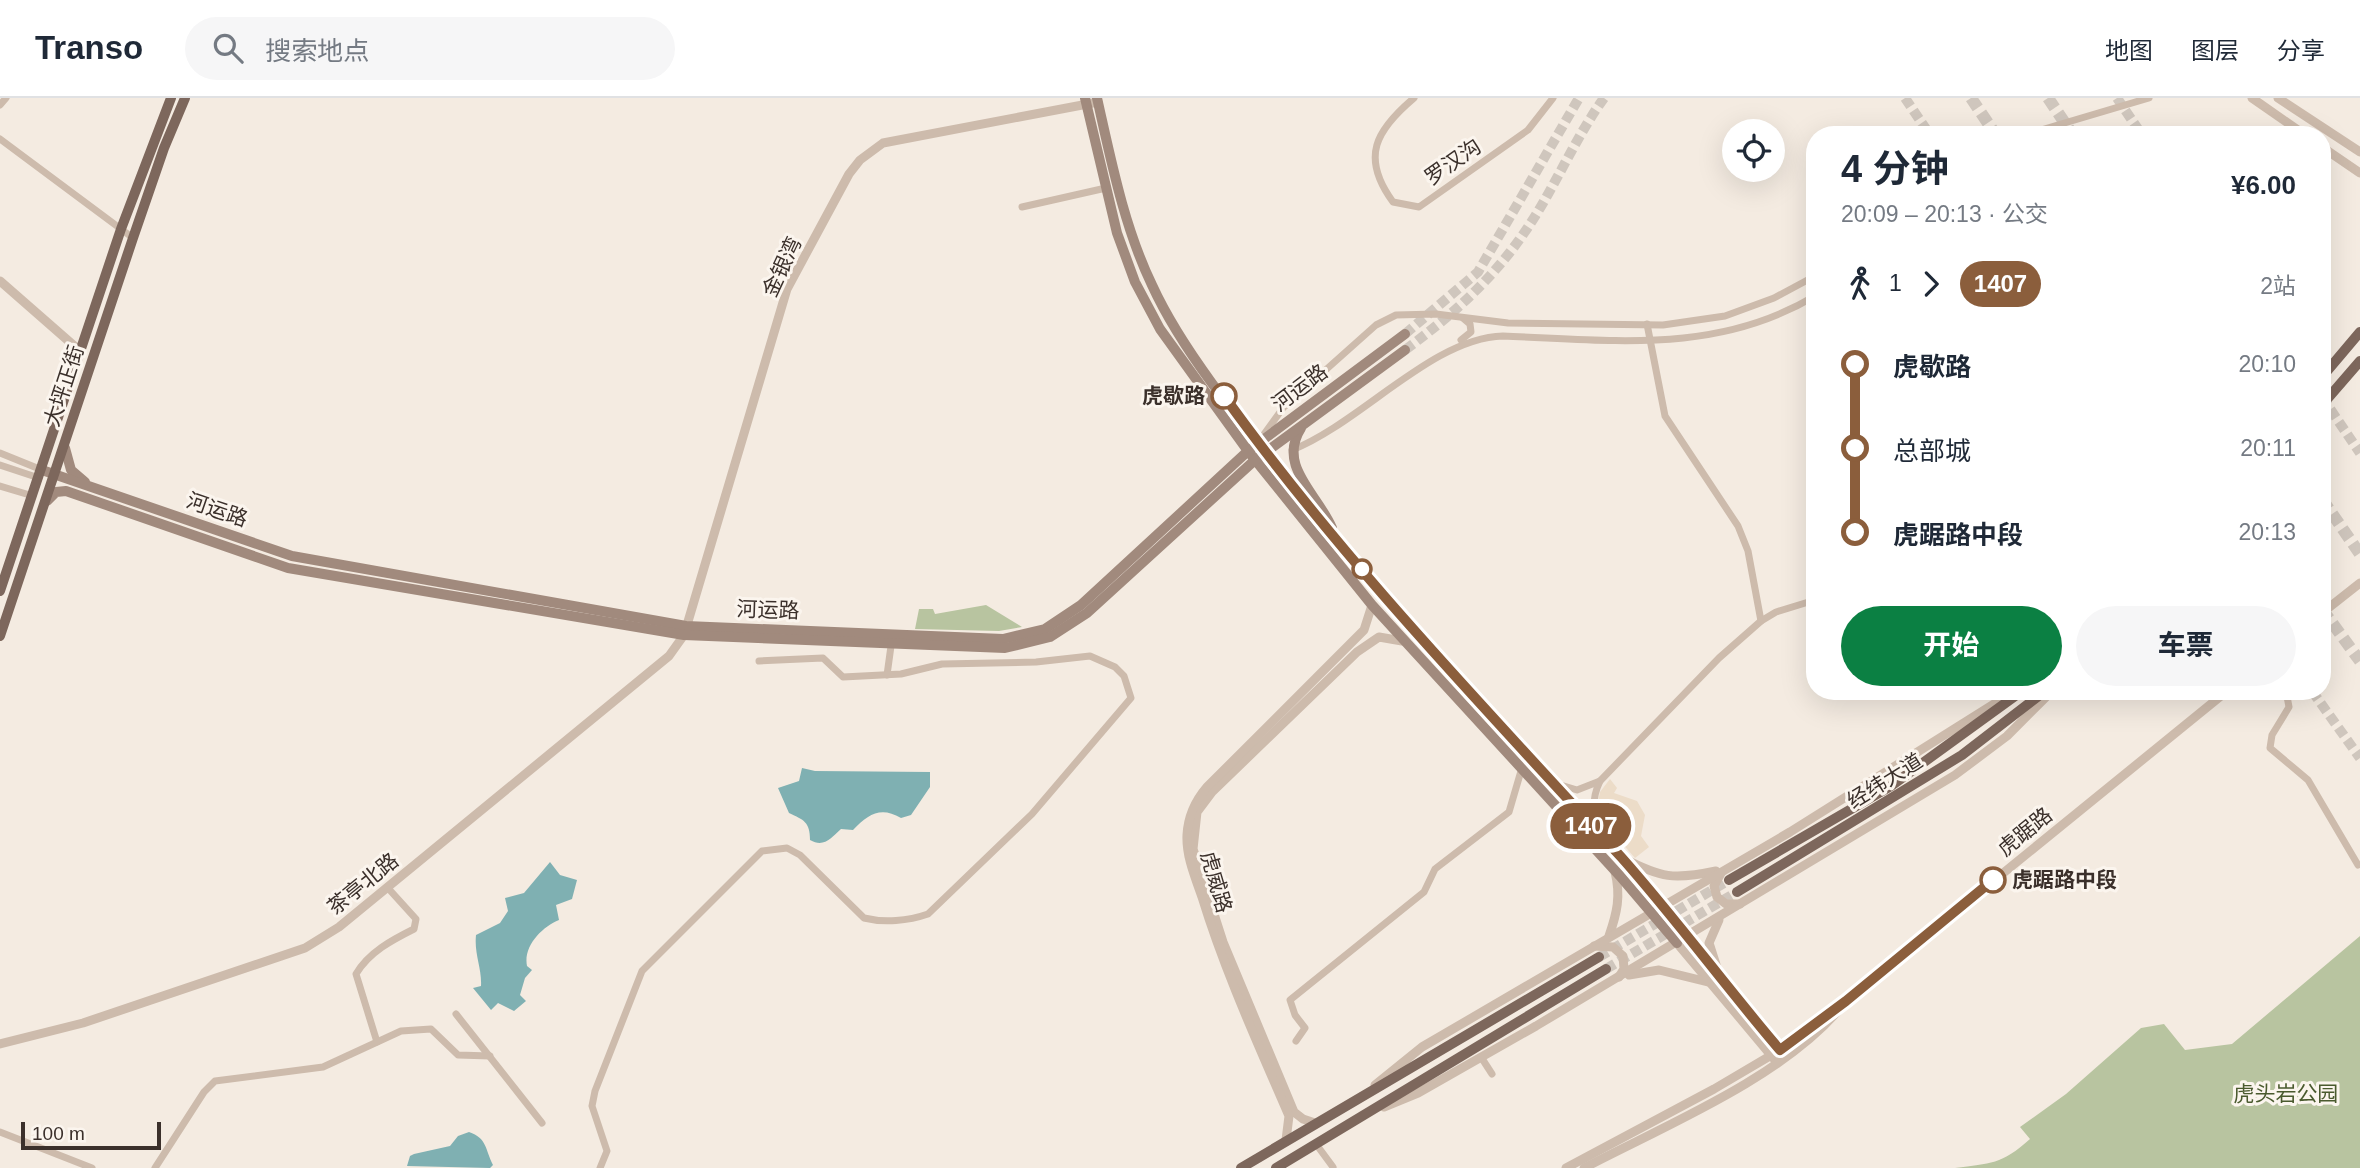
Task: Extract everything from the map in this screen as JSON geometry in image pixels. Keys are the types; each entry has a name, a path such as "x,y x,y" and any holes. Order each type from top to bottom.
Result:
{"main road":[{"name":"大坪正街","path":"0,591 121,229 171,98"},
{"name":"大坪正街","path":"0,636 164,148 186,98"},
{"path":"1092,101 1106,188 1125,259 1160,329 1251,456 1371,605 1521,771 1651,911 1682,940"},
{"path":"1092,101 1129,227 1152,285 1171,323 1262,448 1338,540 1458,682 1663,905 1682,940"},
{"path":"2331,366 2360,332"},
{"name":"河运路","path":"40,474 56,475 93,487 292,556 685,631 1003,639 1045,629 1082,605 1251,456 1405,334"},
{"name":"河运路","path":"1262,448 1302,426 1405,350"},
{"path":"2331,395 2360,361"},
{"path":"1302,426 1291,450 1293,463 1324,509 1338,540"},
{"path":"65,448 71,470 93,487"},
{"name":"河运路","path":"47,500 56,492 66,491 288,568 685,631 891,646 1005,648 1049,637 1087,613 1251,456"},
{"name":"经纬大道","path":"1727,875 1891,786 2010,700"},
{"name":"经纬大道","path":"1737,892 1962,755 2033,700"},
{"path":"1243,1166 1600,957"},
{"path":"1278,1168 1606,969"}],"street":[{"path":"0,105 6,98"},
{"name":"罗汉沟","path":"1414,98 1380,130 1375,169 1379,183 1393,202 1419,207 1528,130 1553,98"},
{"path":"2054,126 2149,98"},
{"path":"2252,98 2292,126"},
{"path":"2278,98 2321,126"},
{"name":"金银湾","path":"685,631 787,289 849,174 860,160 883,143 1092,101"},
{"path":"2331,133 2360,152"},
{"path":"0,139 133,239"},
{"path":"2331,153 2359,172"},
{"path":"1021,207 1106,188"},
{"path":"1262,448 1283,408 1386,319 1408,313 1508,323 1647,324 1725,316 1759,304 1806,280"},
{"path":"1,286 80,351"},
{"path":"1449,349 1491,336 1684,340 1726,332 1764,320 1806,300"},
{"path":"1291,450 1334,430 1449,349 1471,332 1470,324 1462,318"},
{"path":"1647,324 1665,416 1744,539 1761,621"},
{"path":"0,453 40,474"},
{"path":"0,465 40,474"},
{"path":"0,465 24,478 33,496"},
{"path":"0,486 33,496"},
{"path":"2331,607 2360,583"},
{"path":"1605,841 1593,811 1593,797 1600,781 1710,666 1761,621 1776,612 1806,603"},
{"name":"虎威路","path":"1286,1140 1289,1116 1219,950 1191,864 1187,836 1189,822 1198,798 1207,787 1364,631 1371,605"},
{"name":"茶亭北路","path":"0,1044 83,1023 305,948 339,928 669,656 685,631"},
{"name":"虎威路","path":"1315,1123 1294,1112 1223,942 1194,849 1194,824 1203,802 1212,792 1357,652 1379,637 1402,641"},
{"path":"887,675 891,646"},
{"path":"600,1168 607,1151 592,1106 642,971 762,851 787,848 800,855 864,918 890,920 928,914 1032,814 1131,698 1124,676 1115,667 1090,656 1036,662 942,664 887,675 843,677 823,658 759,661"},
{"path":"1362,1095 1422,1047 1651,911 1727,875 2000,700"},
{"path":"1360,1117 1418,1093 1618,979 1955,775 2014,730 2043,700"},
{"name":"虎踞路","path":"1584,1168 1779,1056 2216,700"},
{"path":"2288,700 2289,707 2272,735 2270,748 2308,780 2358,865"},
{"path":"1296,1041 1305,1028 1295,1015 1290,1000 1424,892 1435,869 1509,812 1521,771"},
{"path":"1548,780 1577,790 1600,781"},
{"path":"1620,856 1666,877 1727,875"},
{"path":"1608,937 1618,911 1620,891 1615,870"},
{"path":"1727,875 1714,886 1717,897 1726,904 1741,904"},
{"path":"377,1042 356,974 362,963 386,944 414,929 416,919 387,887"},
{"path":"1721,916 1709,943 1712,958 1724,986"},
{"path":"1682,940 1709,983 1779,1056"},
{"path":"1682,940 1724,986 1779,1056"},
{"path":"1594,946 1613,947 1623,956 1624,969 1618,979"},
{"path":"1618,979 1659,970 1709,983"},
{"path":"456,1014 542,1123"},
{"path":"155,1168 204,1092 215,1082 323,1067 401,1031 431,1029 458,1055 490,1056"},
{"name":"虎踞路","path":"1566,1168 1779,1056"},
{"path":"1481,1057 1492,1074"},
{"path":"0,1132 92,1168"},
{"path":"1316,1144 1333,1167"}],"green space":[{"path":"986,605 1022,627 999,631 915,629 919,609 933,609 935,614"},
{"name":"虎头岩公园","path":"2360,936 2360,1168 1955,1168 1995,1161 2020,1148 2030,1139 2020,1127 2066,1094 2141,1028 2164,1024 2185,1050 2232,1044"}],"shaded area":[{"path":"1610,779 1617,788 1614,793 1637,801 1645,815 1641,836 1649,847 1635,858 1606,825 1597,807 1600,792"}],"water":[{"path":"802,768 815,771 930,772 930,787 911,815 901,818 881,812 870,816 853,830 841,829 827,841 819,843 810,840 805,822 789,813 778,788 799,781"},
{"path":"550,862 560,875 577,880 572,899 556,905 559,920 540,932 528,951 527,966 532,970 525,978 520,995 526,1001 514,1011 498,1003 491,1010 473,988 481,986 476,935 500,923 508,911 505,898 524,893"},
{"path":"469,1132 479,1137 485,1145 493,1165 490,1168 407,1166 410,1156 450,1146 458,1136"}],"tunnel":[{"path":"1405,334 1478,272 1579,98"},
{"path":"1405,350 1469,297 1498,267 1535,217 1604,98"},
{"path":"1905,98 1924,126"},
{"path":"1971,98 1990,126"},
{"path":"2048,98 2067,126"},
{"path":"2117,98 2136,126"},
{"path":"2331,410 2360,453"},
{"path":"2331,512 2360,554"},
{"path":"2331,621 2360,661"},
{"path":"2318,700 2360,758"},
{"path":"1599,957 1729,880"},
{"path":"1606,969 1737,892"}],"bus line":[{"name":"1407","path":"1224,396 1265,452 1355,560 1476,702 1663,905 1724,986 1780,1050 1846,1001 1993,880"}],"place":[{"name":"虎歇路","path":"1224,396"},
{"name":"虎踞路中段","path":"1993,880"}]}
